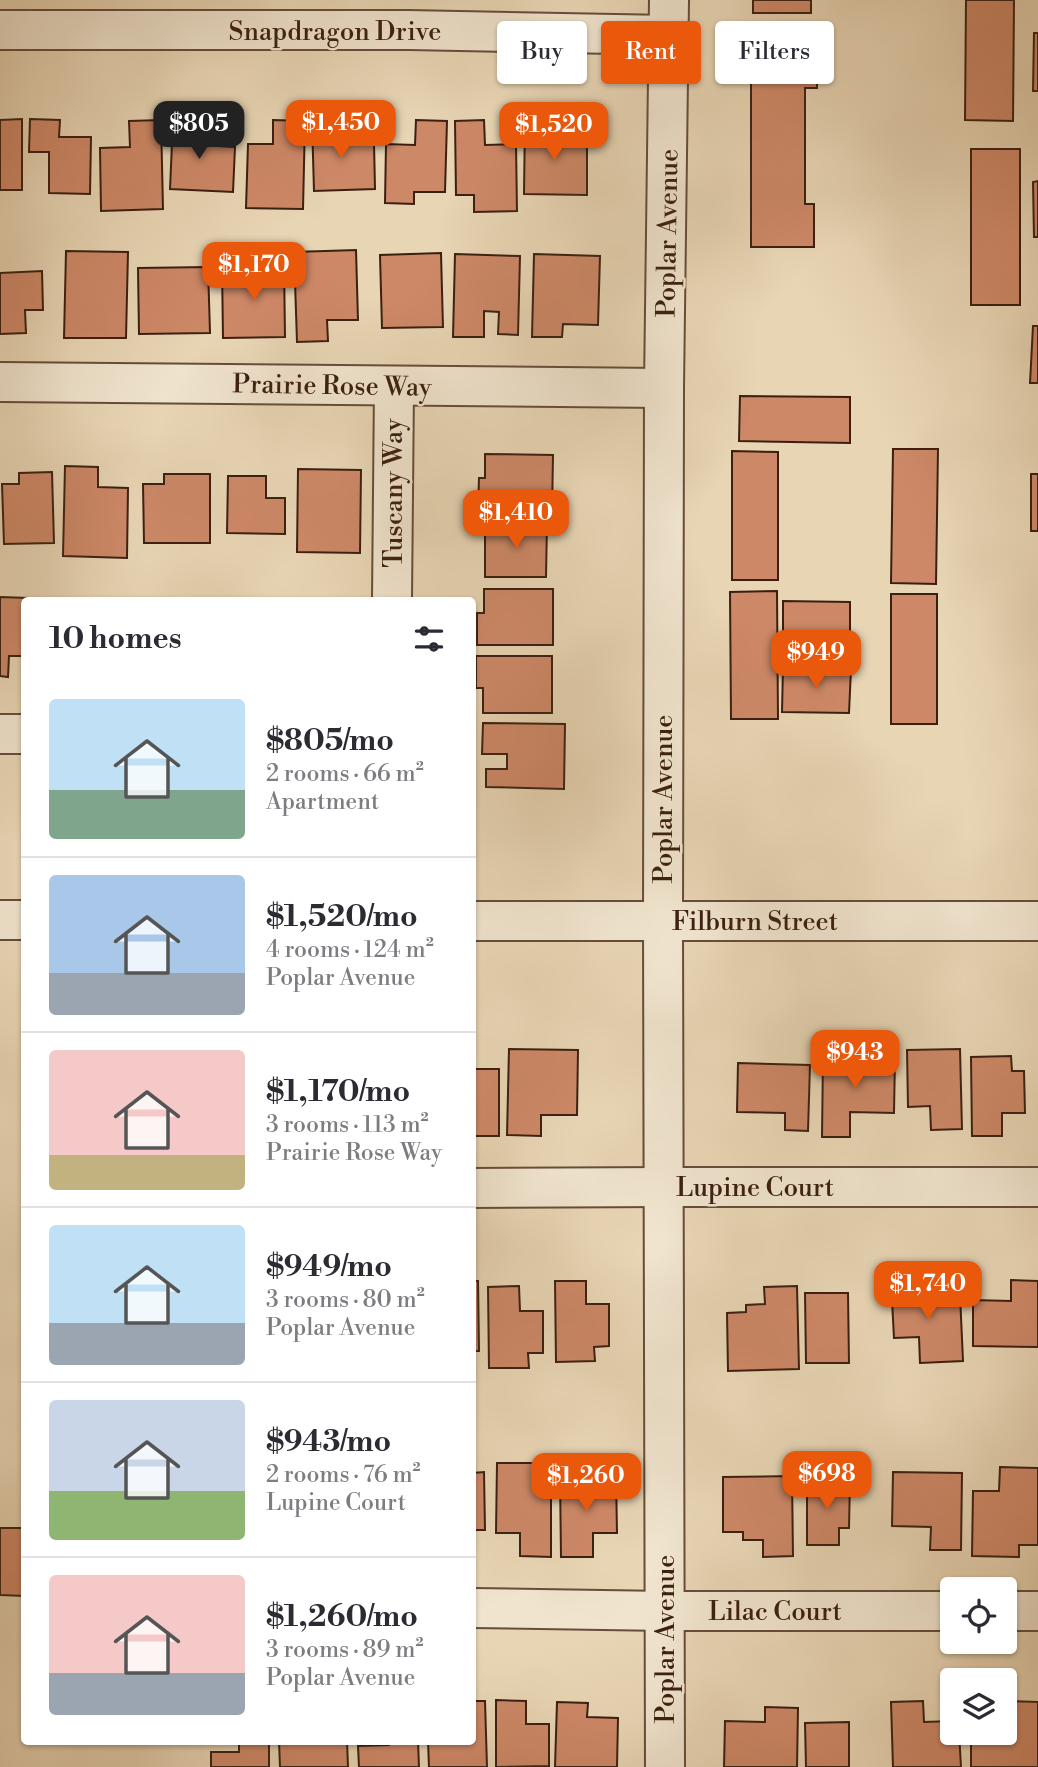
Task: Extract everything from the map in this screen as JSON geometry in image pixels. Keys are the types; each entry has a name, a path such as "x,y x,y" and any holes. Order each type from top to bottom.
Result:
{"street":[{"name":"Snapdragon Drive","path":"0,30 409,15 669,17"},
{"name":"Poplar Avenue","path":"665,1767 664,388 669,17"},
{"name":"Prairie Rose Way","path":"0,382 664,388"},
{"name":"Tuscany Way","path":"393,597 394,386"},
{"path":"0,734 21,734"},
{"path":"0,920 21,920"},
{"name":"Filburn Street","path":"476,921 1038,921"},
{"name":"Lupine Court","path":"476,1188 1038,1187"},
{"name":"Lilac Court","path":"476,1608 940,1611"},
{"path":"1017,1611 1038,1611"}],"building":[{"path":"753,0 811,0 811,13 753,13"},
{"path":"966,0 1014,0 1013,121 965,120"},
{"path":"1034,33 1038,33 1038,91 1033,91"},
{"path":"751,84 817,84 817,88 805,88 805,204 814,204 814,247 751,247"},
{"path":"22,119 22,190 0,190 0,120"},
{"path":"30,119 60,120 59,137 91,137 90,194 49,193 49,152 29,152"},
{"path":"161,120 163,209 101,211 100,148 130,147 129,121"},
{"path":"173,120 202,121 201,145 235,147 233,192 170,189"},
{"path":"273,120 305,121 303,209 246,208 248,144 273,144"},
{"path":"344,120 345,144 374,143 375,189 314,191 312,121"},
{"path":"416,120 447,121 445,192 414,192 414,204 385,203 386,144 415,145"},
{"path":"484,120 485,145 516,144 517,211 474,212 474,195 456,195 455,121"},
{"path":"525,121 556,122 556,138 587,138 587,195 524,194"},
{"path":"971,149 1020,149 1020,305 971,305"},
{"path":"1038,181 1038,237 1034,237 1033,182"},
{"path":"356,250 358,320 327,320 328,341 297,342 294,252"},
{"path":"66,251 128,252 126,338 64,338"},
{"path":"441,253 443,327 382,328 380,255"},
{"path":"455,254 520,256 518,335 498,334 499,312 484,311 484,337 453,337"},
{"path":"534,254 600,256 598,325 563,324 562,337 532,337"},
{"path":"284,265 285,337 223,338 222,266"},
{"path":"208,267 210,333 139,334 138,268"},
{"path":"42,271 43,310 25,310 26,333 0,334 0,273"},
{"path":"1033,326 1038,326 1038,383 1030,383"},
{"path":"740,396 850,397 850,443 739,441"},
{"path":"893,449 938,449 936,584 891,583"},
{"path":"732,451 778,452 778,580 732,580"},
{"path":"485,454 553,455 552,512 478,510 479,478 485,478"},
{"path":"65,466 98,467 98,487 128,488 127,558 63,556"},
{"path":"298,469 361,470 360,553 297,552"},
{"path":"52,472 54,543 4,544 2,484 19,484 19,473"},
{"path":"164,474 210,474 210,543 144,543 143,484 164,484"},
{"path":"1031,474 1038,474 1038,531 1031,531"},
{"path":"228,476 266,476 266,498 285,498 285,534 227,533"},
{"path":"485,522 547,523 546,577 485,577"},
{"path":"484,589 553,589 553,645 477,645 477,613 484,613"},
{"path":"777,591 778,719 731,719 730,592"},
{"path":"891,594 937,594 937,724 891,724"},
{"path":"0,597 21,598 21,656 9,656 8,677 0,676"},
{"path":"783,601 850,602 850,645 783,645"},
{"path":"476,656 552,656 552,713 483,713 483,688 476,688"},
{"path":"783,667 851,669 849,713 782,712"},
{"path":"483,723 565,724 564,789 486,787 486,769 507,769 507,754 482,754"},
{"path":"509,1049 578,1050 577,1115 541,1115 541,1136 507,1135"},
{"path":"960,1049 962,1129 931,1130 930,1106 908,1107 907,1050"},
{"path":"823,1056 895,1057 894,1113 850,1112 850,1137 822,1137"},
{"path":"1011,1056 1012,1071 1024,1071 1025,1113 1002,1113 1002,1136 972,1136 971,1057"},
{"path":"738,1063 810,1065 808,1131 785,1130 785,1113 737,1112"},
{"path":"476,1069 499,1069 499,1136 476,1136"},
{"path":"924,1280 925,1297 960,1295 963,1361 920,1363 919,1337 894,1338 891,1281"},
{"path":"1011,1280 1038,1281 1038,1347 973,1346 973,1300 1011,1301"},
{"path":"476,1281 478,1281 479,1351 476,1351"},
{"path":"555,1281 586,1281 586,1304 609,1304 609,1346 594,1347 595,1361 556,1362"},
{"path":"519,1286 520,1311 543,1311 543,1353 528,1353 529,1368 489,1368 488,1287"},
{"path":"797,1286 799,1369 728,1371 727,1313 746,1312 746,1305 765,1304 764,1287"},
{"path":"805,1293 848,1293 849,1363 806,1363"},
{"path":"497,1463 551,1463 551,1557 520,1556 520,1533 496,1533"},
{"path":"1000,1467 1038,1468 1038,1545 1019,1545 1019,1557 972,1556 973,1491 999,1491"},
{"path":"484,1472 485,1530 476,1530 476,1473"},
{"path":"893,1472 962,1473 961,1550 930,1550 931,1527 892,1526"},
{"path":"616,1476 617,1533 593,1533 593,1557 561,1557 560,1477"},
{"path":"792,1476 793,1556 763,1557 763,1540 743,1540 743,1532 723,1532 723,1477"},
{"path":"807,1479 850,1480 849,1528 839,1528 839,1545 807,1545"},
{"path":"0,1528 21,1528 21,1596 0,1595"},
{"path":"496,1700 526,1701 526,1724 549,1724 549,1766 496,1767"},
{"path":"476,1701 485,1701 487,1767 429,1767 428,1745 476,1745"},
{"path":"923,1701 924,1722 940,1721 940,1745 960,1745 961,1767 893,1767 891,1702"},
{"path":"1017,1701 1038,1702 1038,1767 971,1767 971,1745 1017,1745"},
{"path":"557,1702 588,1703 587,1717 618,1718 617,1767 555,1767"},
{"path":"765,1707 798,1708 797,1767 724,1767 725,1721 765,1722"},
{"path":"849,1722 849,1767 806,1767 805,1723"},
{"path":"239,1745 269,1745 269,1767 211,1767 211,1752 239,1752"},
{"path":"279,1745 347,1745 348,1767 280,1767"},
{"path":"418,1745 419,1767 359,1767 358,1746"}]}
